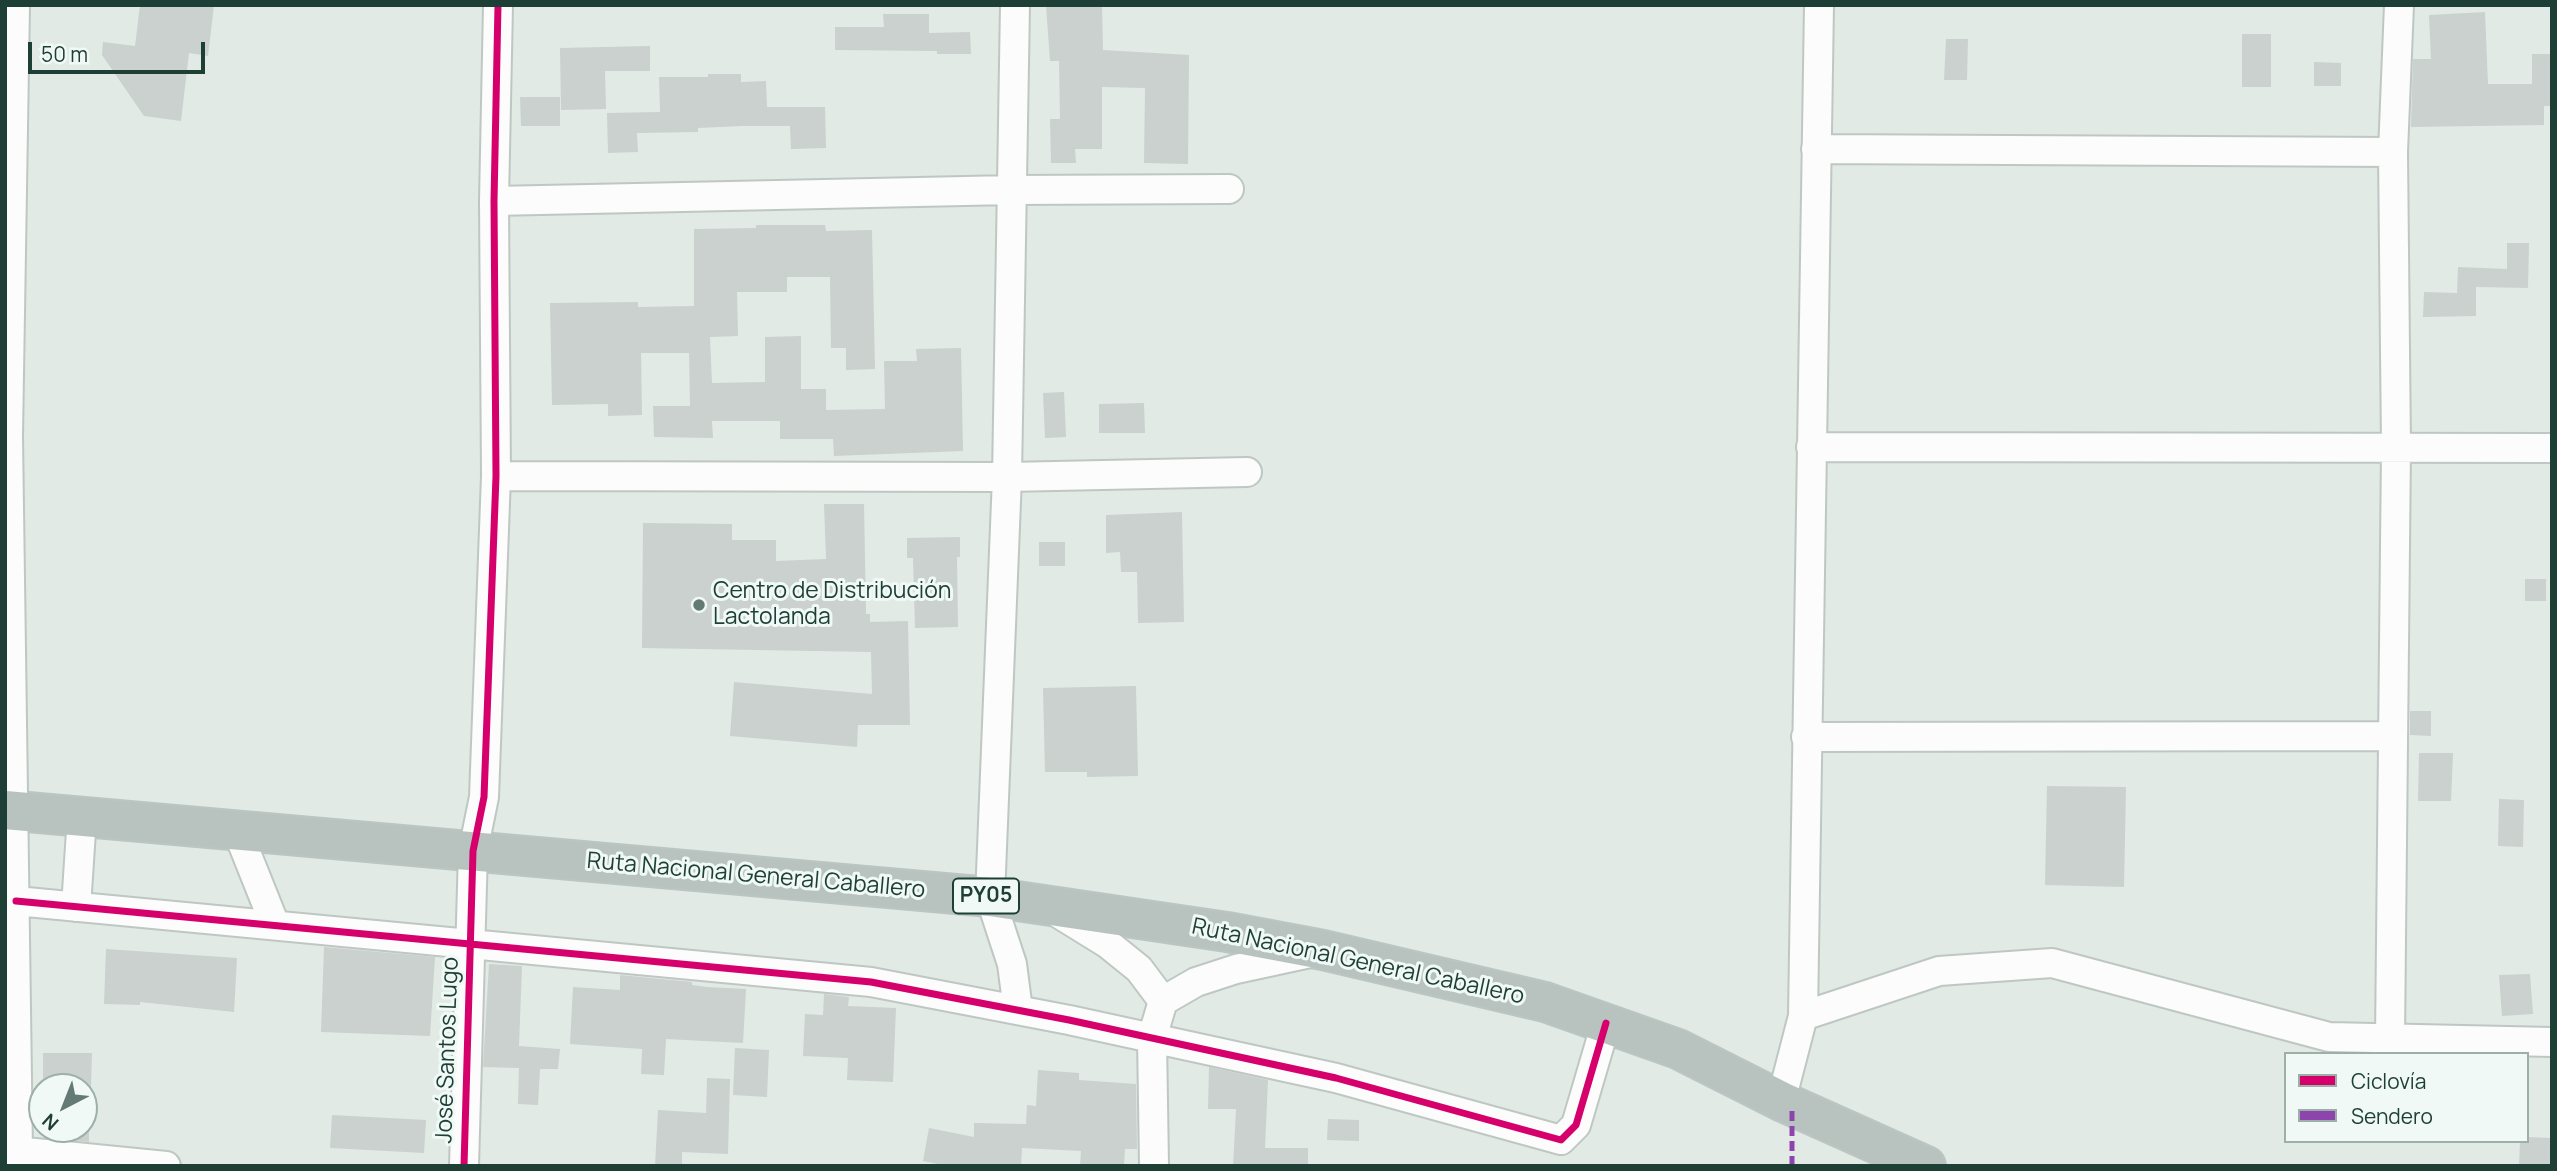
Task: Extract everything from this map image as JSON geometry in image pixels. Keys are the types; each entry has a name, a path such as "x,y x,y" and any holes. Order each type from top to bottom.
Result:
{"highway":[{"name":"Ruta Nacional General Caballero","path":"10,810 989,897 1227,932 1323,950 1545,1002 1678,1049 1781,1101 1926,1166"}],"street":[{"path":"15,5 9,165 7,435 10,810 16,901 12,1151 166,1166"},
{"name":"José Santos Lugo","path":"464,1166 473,851 484,797 496,476 494,201 498,5"},
{"path":"1014,5 1007,477 989,897 1012,964 1018,1010"},
{"path":"1781,1101 1803,1016 1819,5"},
{"path":"2390,1039 2396,448 2393,152 2399,5"},
{"path":"1816,149 2393,152"},
{"path":"494,201 1012,190 1229,189"},
{"path":"1811,447 2552,448"},
{"path":"496,476 1007,477 1247,472"},
{"path":"1806,737 2393,736"},
{"path":"76,907 82,816"},
{"path":"237,830 275,925"},
{"path":"16,901 871,982 1018,1010 1336,1078 1560,1140 1576,1125 1606,1023"},
{"path":"1045,905 1108,944 1139,970 1163,1001"},
{"path":"1154,1166 1152,1038 1163,1001 1196,982 1236,969 1323,950"},
{"path":"1803,1016 1939,971 2052,963 2329,1037 2552,1042"}],"building":[{"path":"140,5 214,5 208,56 189,53 181,121 144,116 102,55 103,42 135,46"},
{"path":"1046,5 1102,5 1103,50 1189,55 1188,164 1144,163 1145,88 1102,87 1102,149 1075,149 1076,163 1051,163 1050,119 1060,119 1059,61 1050,61"},
{"path":"2485,12 2488,84 2532,84 2532,54 2552,54 2552,106 2544,106 2544,125 2411,127 2413,59 2431,59 2429,15"},
{"path":"883,14 929,14 929,33 970,32 971,54 835,50 835,27 884,27"},
{"path":"2242,34 2271,34 2271,87 2242,87"},
{"path":"1946,39 1968,39 1967,80 1944,80"},
{"path":"650,46 650,71 605,71 606,109 561,110 560,48"},
{"path":"2314,62 2341,63 2341,86 2314,86"},
{"path":"708,74 741,74 741,82 766,81 767,107 825,107 826,148 791,149 790,126 742,126 698,128 698,132 637,133 638,152 608,153 607,113 660,112 659,77 708,77"},
{"path":"520,97 560,97 560,126 521,126"},
{"path":"756,225 825,225 826,231 872,230 875,369 846,370 846,348 831,348 830,277 787,277 787,292 737,292 738,336 710,337 712,383 765,382 765,337 801,336 801,389 826,389 826,410 885,409 884,361 917,361 916,349 961,348 963,451 834,456 833,439 780,439 780,421 712,421 713,438 654,437 653,406 690,406 689,353 641,353 642,415 608,416 608,404 552,405 550,303 638,302 638,307 694,306 694,229 756,228"},
{"path":"2507,243 2529,243 2528,288 2476,287 2476,316 2423,317 2424,292 2457,293 2458,267 2507,269"},
{"path":"1064,392 1066,437 1045,438 1043,393"},
{"path":"1144,403 1145,433 1099,433 1099,404"},
{"path":"824,504 864,504 866,614 870,614 870,622 908,621 910,725 858,725 857,747 730,736 734,682 872,694 871,652 642,648 643,523 732,524 732,540 776,540 776,561 826,559"},
{"path":"1182,512 1184,622 1138,623 1137,572 1121,572 1120,552 1106,553 1106,515"},
{"path":"960,537 960,557 957,557 958,627 915,628 913,558 907,558 907,538"},
{"path":"1039,542 1065,542 1065,566 1039,566"},
{"path":"2525,579 2546,579 2546,601 2525,601"},
{"path":"1136,686 1138,776 1087,777 1087,772 1045,772 1043,688"},
{"path":"2410,711 2431,711 2431,736 2410,735"},
{"path":"2419,753 2453,753 2451,801 2418,801"},
{"path":"2047,786 2126,787 2124,887 2045,885"},
{"path":"2499,799 2524,800 2523,847 2498,846"},
{"path":"324,947 435,957 430,1036 321,1032"},
{"path":"106,949 237,958 234,1012 140,1002 140,1005 104,1004"},
{"path":"489,964 522,966 519,1046 560,1049 558,1069 540,1069 538,1105 518,1104 519,1068 483,1067"},
{"path":"2530,974 2533,1014 2502,1016 2499,975"},
{"path":"620,975 692,982 692,985 707,987 746,989 743,1043 666,1039 664,1075 641,1074 642,1049 570,1044 573,987 620,990"},
{"path":"824,994 849,997 848,1006 896,1008 893,1082 847,1080 848,1058 803,1056 805,1014 823,1015"},
{"path":"735,1048 769,1050 767,1097 733,1095"},
{"path":"43,1053 92,1053 91,1073 43,1073"},
{"path":"1209,1067 1268,1080 1265,1148 1308,1148 1308,1166 1233,1166 1236,1109 1208,1109"},
{"path":"1038,1070 1079,1073 1079,1080 1136,1084 1137,1149 1125,1149 1124,1166 1080,1166 1081,1151 1022,1148 1021,1166 947,1166 923,1161 929,1128 974,1137 974,1123 1026,1124 1027,1105 1036,1106"},
{"path":"707,1078 730,1079 728,1154 682,1152 682,1166 655,1166 658,1110 706,1113"},
{"path":"332,1115 426,1120 424,1153 330,1148"},
{"path":"1328,1119 1359,1120 1359,1141 1327,1140"},
{"path":"2529,1137 2552,1138 2552,1166 2519,1166 2520,1143 2529,1143"}],"marked path":[{"path":"1792,1106 1792,1166"}],"cycle path":[{"path":"464,1166 473,851 484,797 496,476 494,201 498,5"},
{"path":"16,901 871,982 1069,1020 1336,1078 1561,1140 1576,1125 1606,1023"}],"place":[{"name":"Centro de Distribución Lactolanda","path":"699,605"}]}
